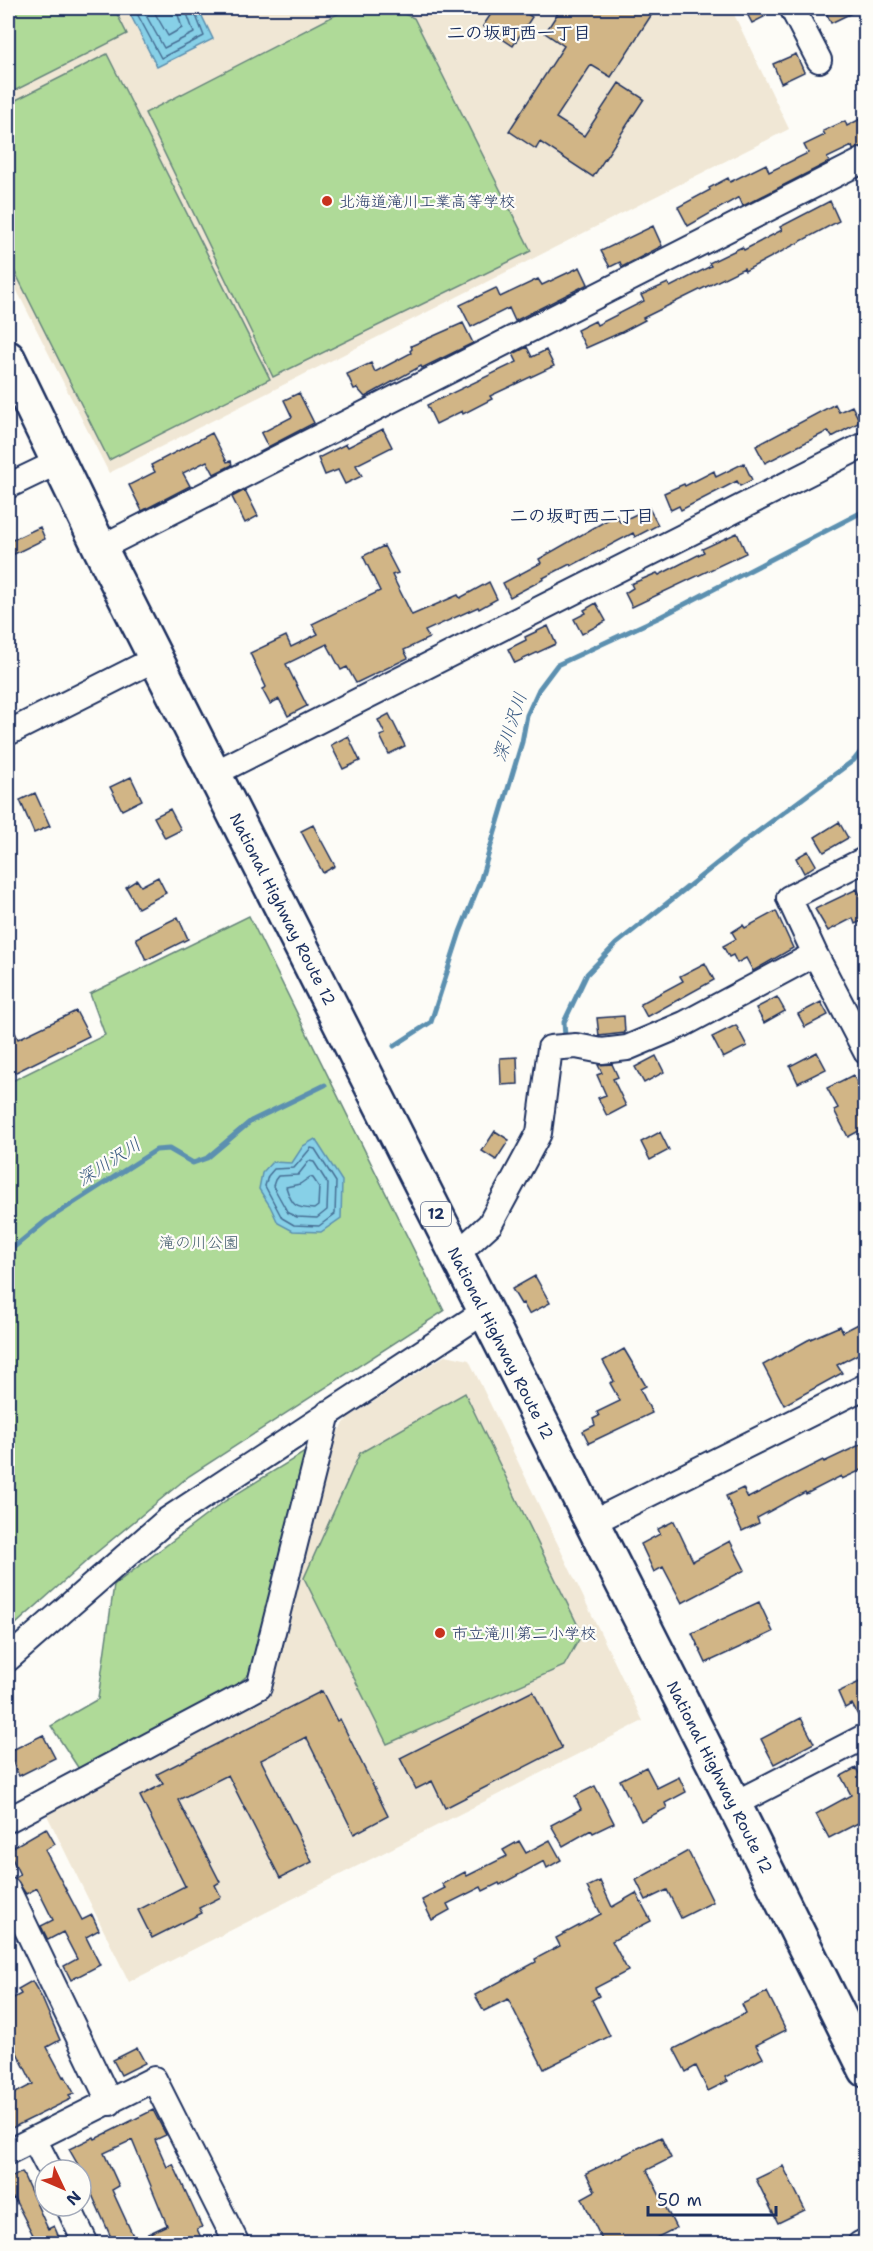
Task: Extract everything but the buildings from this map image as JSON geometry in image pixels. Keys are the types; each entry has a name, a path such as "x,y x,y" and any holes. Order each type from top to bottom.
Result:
{"highway":[{"name":"National Highway Route 12","path":"8,358 100,548 158,658 866,2070"}],"street":[{"path":"792,8 819,60"},
{"path":"100,548 866,159"},
{"path":"215,773 866,444"},
{"path":"8,486 58,462"},
{"path":"8,733 158,658"},
{"path":"866,859 789,898 866,1052"},
{"path":"456,1255 490,1224 539,1133 550,1048 576,1046 602,1051 627,1048 684,1024 815,954"},
{"path":"8,1659 167,1520 485,1311"},
{"path":"591,1523 866,1386"},
{"path":"8,1820 259,1687 328,1413"},
{"path":"734,1804 866,1737"},
{"path":"8,1890 110,2103"},
{"path":"8,2152 154,2079 237,2244"},
{"path":"34,2139 44,2158"},
{"path":"74,2218 86,2244"},
{"path":"860,2244 866,2241"}],"shaded area":[{"name":"北海道滝川工業高等学校","path":"8,8 731,8 789,129 109,473 8,273"},
{"name":"市立滝川第二小学校","path":"446,1355 469,1360 643,1721 129,1982 46,1813 267,1690 292,1577 336,1434 348,1418"}],"green space":[{"path":"8,8 114,8 127,34 8,94"},
{"path":"349,8 389,8 414,18 531,251 273,377 145,113"},
{"path":"107,54 270,379 109,460 8,258 8,104"},
{"name":"滝の川公園","path":"249,916 444,1311 189,1476 91,1557 8,1631 8,1083 105,1035 90,994"},
{"path":"465,1393 582,1634 564,1666 387,1744 304,1578 360,1453"},
{"path":"308,1450 249,1674 213,1705 79,1769 51,1726 98,1699 114,1585 225,1501"}],"water":[{"path":"127,8 198,8 213,39 157,67"},
{"path":"315,1139 342,1181 341,1218 321,1232 293,1231 278,1223 259,1189 262,1173 272,1162 292,1163 303,1146"}],"waterway":[{"name":"深川沢川","path":"394,1046 431,1022 460,932 480,882 522,742 527,715 539,689 557,665 660,617 866,510"},
{"path":"565,1037 564,1022 587,974 616,944 744,842 854,760 866,745"},
{"name":"深川沢川","path":"8,1252 47,1220 156,1150 169,1149 193,1163 207,1158 251,1121 325,1085"}],"place":[{"name":"北海道滝川工業高等学校","path":"327,201"},
{"name":"市立滝川第二小学校","path":"440,1633"}],"district":[{"name":"二の坂町西一丁目","path":"519,33"},
{"name":"二の坂町西二丁目","path":"582,516"}]}
